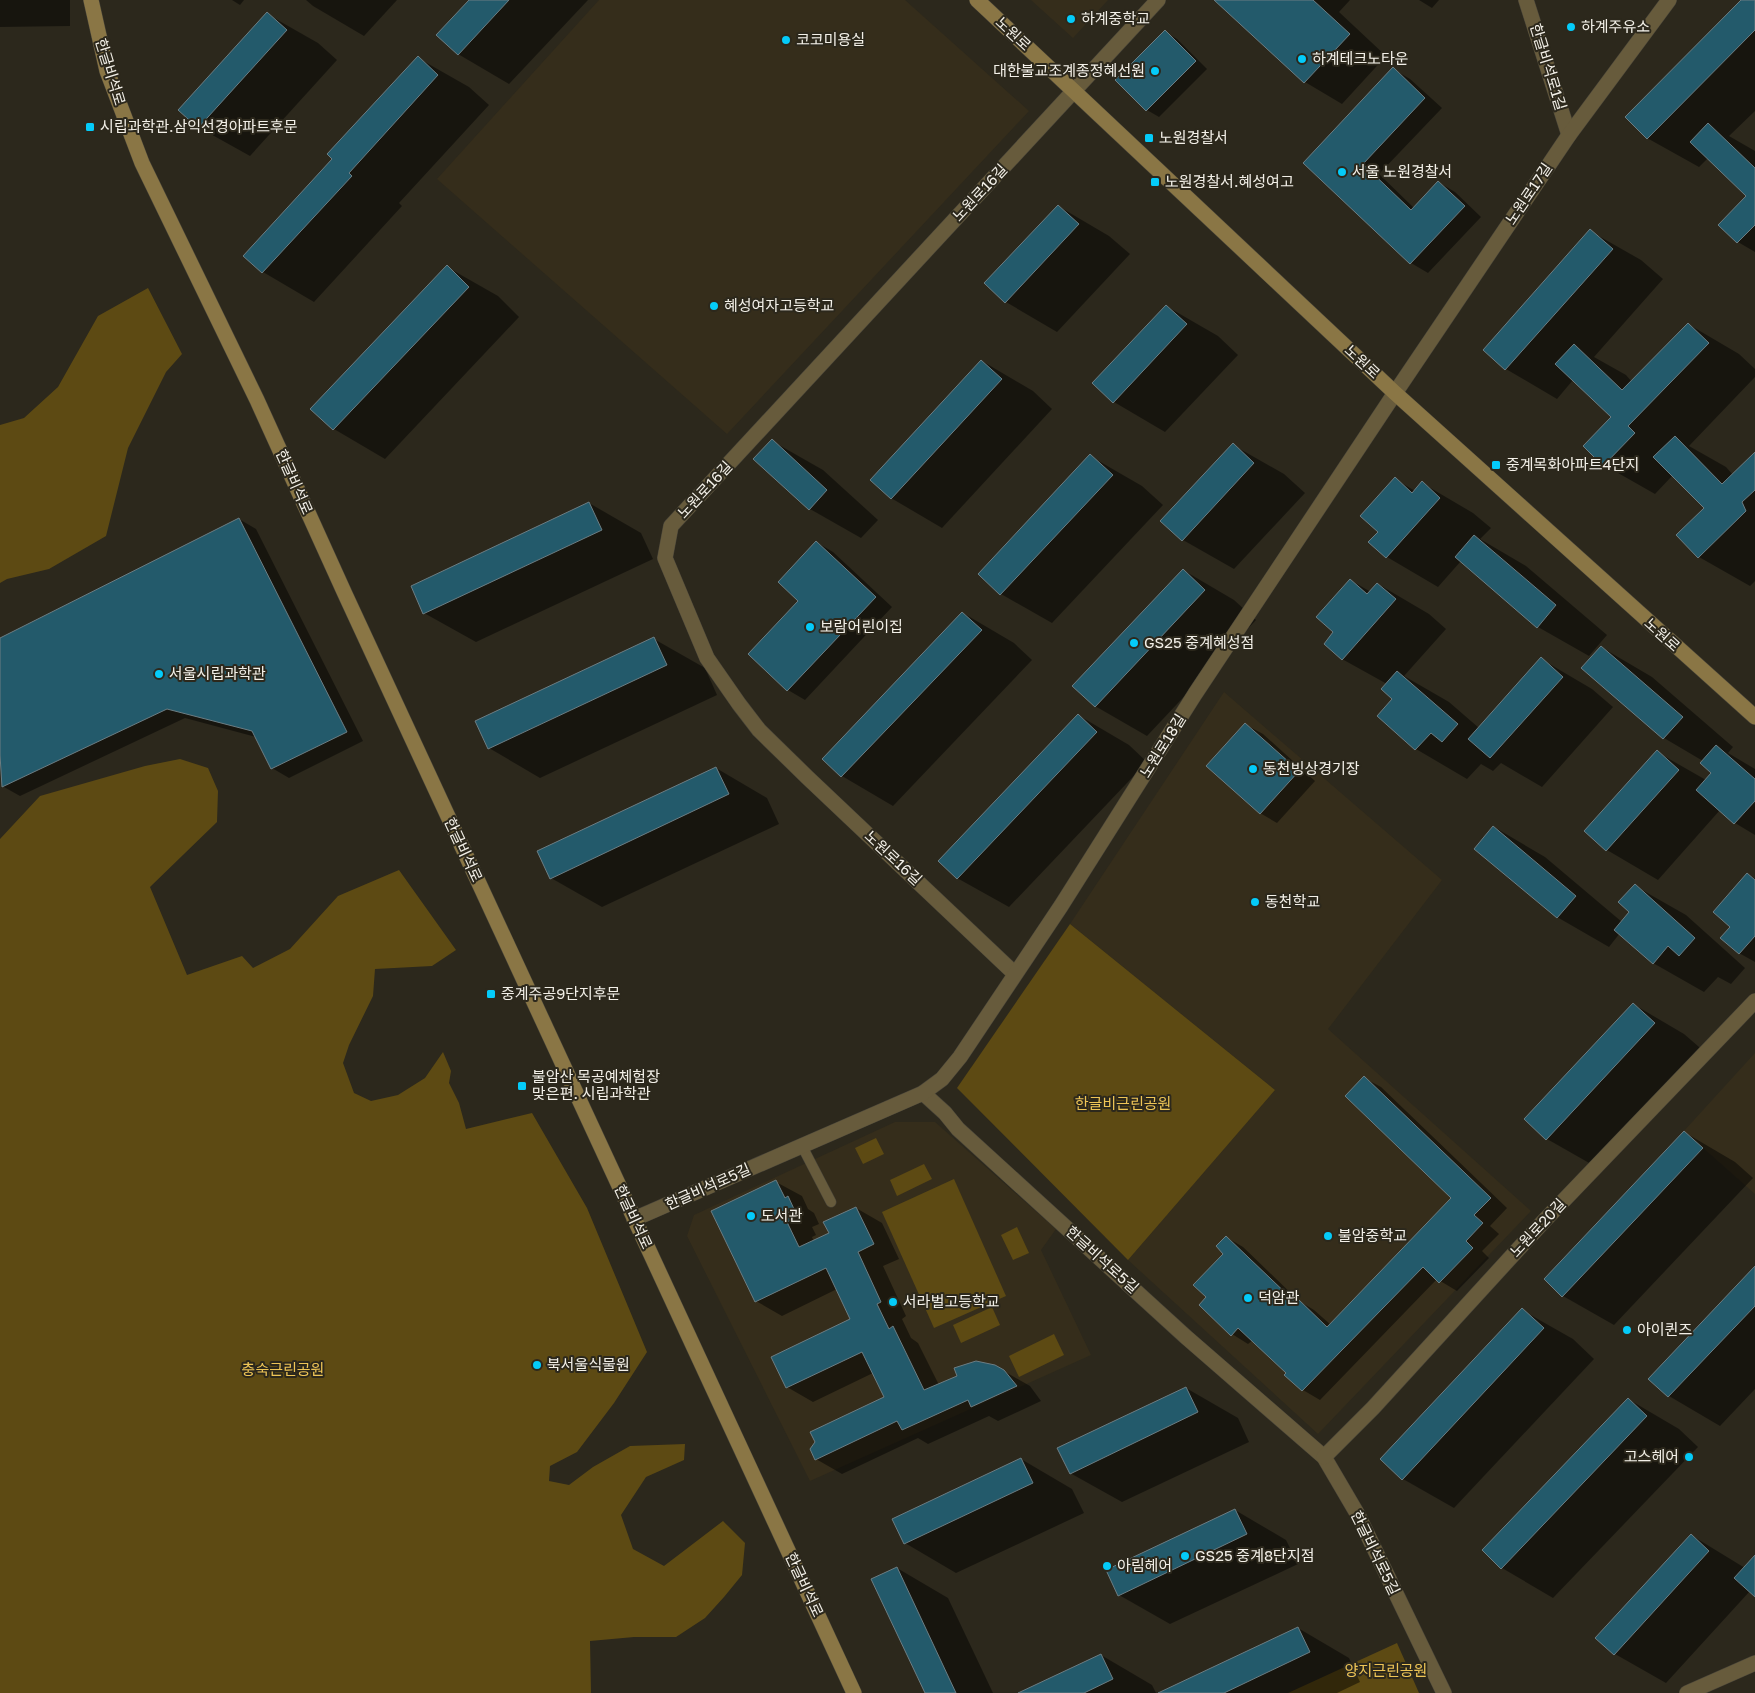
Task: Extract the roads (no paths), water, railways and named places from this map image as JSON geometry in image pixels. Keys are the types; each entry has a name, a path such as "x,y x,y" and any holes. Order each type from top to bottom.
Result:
{"main road":[{"name":"한글비석로","path":"91,0 107,71 142,163 257,400 854,1693"},
{"name":"노원로","path":"977,0 1395,393 1755,717"}],"street":[{"name":"노원로16길","path":"1015,974 759,730 707,658 665,558 671,526 1158,0"},
{"name":"한글비석로1길","path":"1526,0 1569,134"},
{"name":"노원로17길","path":"1395,393 1569,134 1669,0"},
{"name":"노원로18길","path":"923,1093 942,1079 960,1057 1071,890 1195,694 1395,393"},
{"name":"노원로20길","path":"1324,1457 1373,1408 1543,1222 1755,1001"},
{"name":"한글비석로5길","path":"634,1219 923,1093 958,1129 1178,1330 1324,1457 1358,1515 1444,1693"},
{"path":"1687,1693 1755,1663"}],"lane":[{"path":"802,1146 831,1202"}],"place":[{"name":"하계중학교","path":"1071,19"},
{"name":"하계주유소","path":"1571,27"},
{"name":"코코미용실","path":"786,40"},
{"name":"하계테크노타운","path":"1302,59"},
{"name":"대한불교조계종정혜선원","path":"1155,71"},
{"name":"시립과학관.삼익선경아파트후문","path":"90,127"},
{"name":"노원경찰서","path":"1149,138"},
{"name":"서울 노원경찰서","path":"1342,172"},
{"name":"노원경찰서.혜성여고","path":"1155,182"},
{"name":"혜성여자고등학교","path":"714,306"},
{"name":"중계목화아파트4단지","path":"1496,465"},
{"name":"보람어린이집","path":"810,627"},
{"name":"GS25 중계혜성점","path":"1134,643"},
{"name":"서울시립과학관","path":"159,674"},
{"name":"동천빙상경기장","path":"1253,769"},
{"name":"동천학교","path":"1255,902"},
{"name":"중계주공9단지후문","path":"491,994"},
{"name":"불암산 목공예체험장 맞은편. 시립과학관","path":"522,1086"},
{"name":"도서관","path":"751,1216"},
{"name":"불암중학교","path":"1328,1236"},
{"name":"덕암관","path":"1248,1298"},
{"name":"서라벌고등학교","path":"893,1302"},
{"name":"아이퀸즈","path":"1627,1330"},
{"name":"북서울식물원","path":"537,1365"},
{"name":"고스헤어","path":"1689,1457"},
{"name":"GS25 중계8단지점","path":"1185,1556"},
{"name":"아림헤어","path":"1107,1566"}],"park label":[{"name":"한글비근린공원","path":"1123,1104"},
{"name":"충숙근린공원","path":"283,1370"},
{"name":"양지근린공원","path":"1386,1671"}]}
